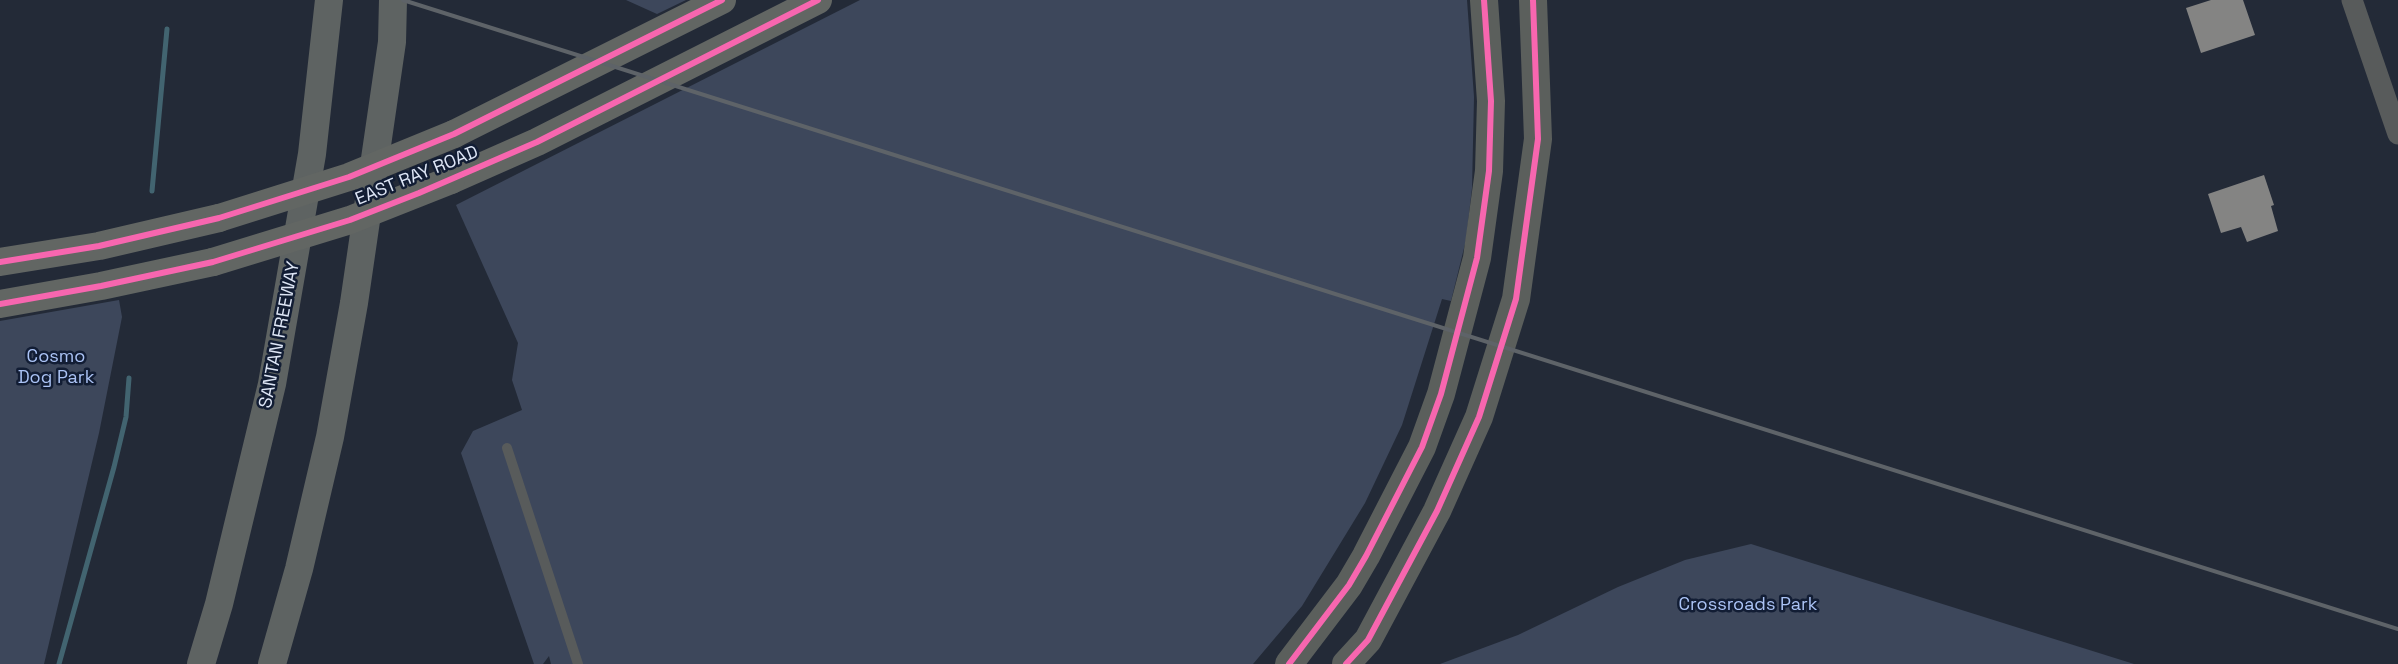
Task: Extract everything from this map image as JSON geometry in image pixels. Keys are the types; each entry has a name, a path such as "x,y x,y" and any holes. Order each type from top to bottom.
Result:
{"highway":[{"name":"SANTAN FREEWAY","path":"201,664 219,604 272,384 312,154 329,0"},
{"path":"272,664 299,569 331,427 354,303 390,52 393,0"}],"main road":[{"name":"EAST RAY ROAD","path":"0,262 99,246 219,218 349,177 454,134 722,0"},
{"name":"EAST RAY ROAD","path":"0,304 101,286 212,262 350,220 451,180 554,133 818,0"},
{"path":"1289,664 1349,585 1371,547 1422,447 1441,394 1477,258 1487,188 1491,101 1484,0"},
{"path":"1346,664 1368,640 1437,511 1479,417 1516,299 1538,139 1533,0"}],"street":[{"path":"2352,0 2394,108 2398,134"}],"lane":[{"path":"507,448 578,664"}],"green space":[{"path":"626,0 686,0 657,14"},
{"path":"860,0 1467,0 1474,97 1472,188 1466,240 1451,301 1442,299 1402,425 1365,503 1302,606 1253,664 551,664 549,656 543,664 534,664 461,453 473,431 522,410 512,380 518,343 456,205"},
{"name":"Cosmo Dog Park","path":"119,300 122,317 99,433 44,664 0,664 0,321"},
{"name":"Crossroads Park","path":"1751,544 2134,664 1440,664 1518,635 1618,587 1685,560"}],"building":[{"path":"2211,0 2243,0 2255,35 2201,53 2186,8"},
{"path":"2264,175 2274,205 2271,206 2278,231 2247,242 2241,227 2221,233 2208,194"}],"waterway":[{"path":"152,191 167,29"},
{"path":"59,664 114,467 126,417 129,378"}],"railway":[{"path":"403,0 2398,629"}],"cycle path":[{"path":"0,262 99,246 219,218 349,177 454,134 722,0"},
{"path":"0,304 101,286 213,262 350,220 419,193 537,142 818,0"},
{"path":"1289,664 1349,585 1366,556 1422,447 1441,394 1477,258 1489,171 1491,101 1484,0"},
{"path":"1346,664 1368,640 1437,511 1479,417 1516,299 1538,139 1533,0"}]}
